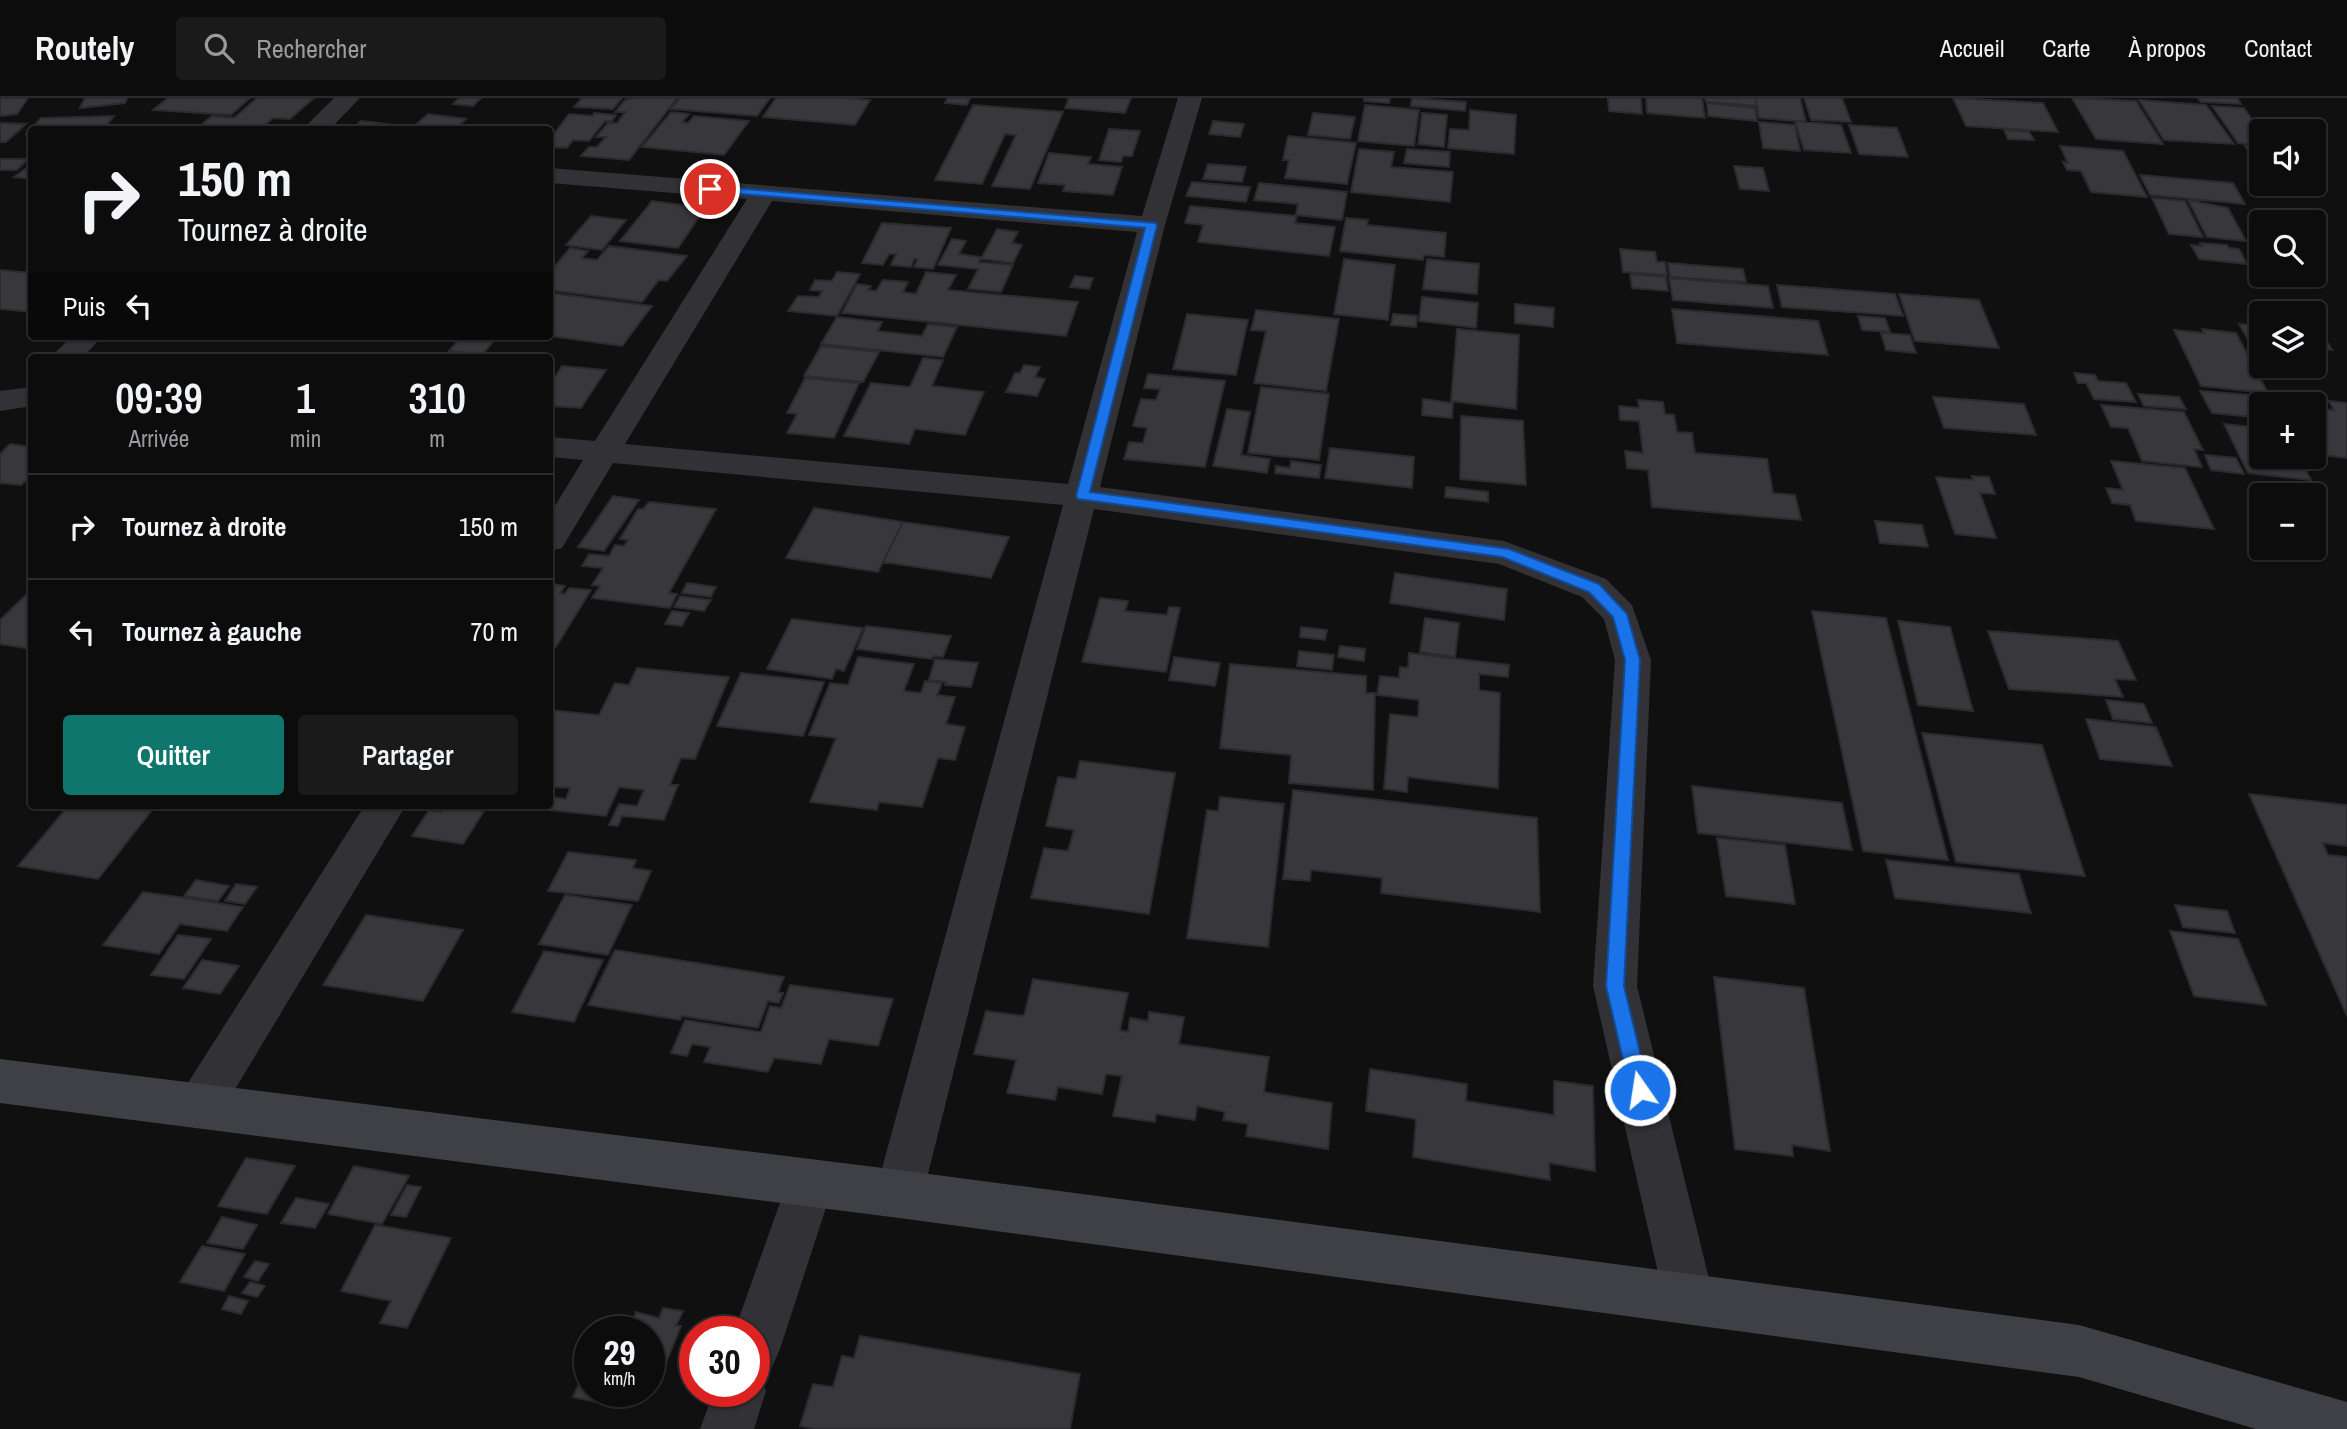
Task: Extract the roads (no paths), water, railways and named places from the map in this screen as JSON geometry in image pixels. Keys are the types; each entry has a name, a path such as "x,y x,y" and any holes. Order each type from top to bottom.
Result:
{"main road":[{"path":"0,1081 899,1194 2080,1351 2347,1429"}],"street":[{"path":"318,126 348,98"},
{"path":"899,1194 1152,226 1190,98"},
{"path":"553,176 1152,226"},
{"path":"553,535 764,193"},
{"path":"69,354 85,340"},
{"path":"553,447 1083,496 1504,553 1594,588 1620,614 1633,660 1615,986 1689,1299"},
{"path":"200,1105 384,809"},
{"path":"765,1316 810,1183"},
{"path":"727,1429 735,1407"}]}
